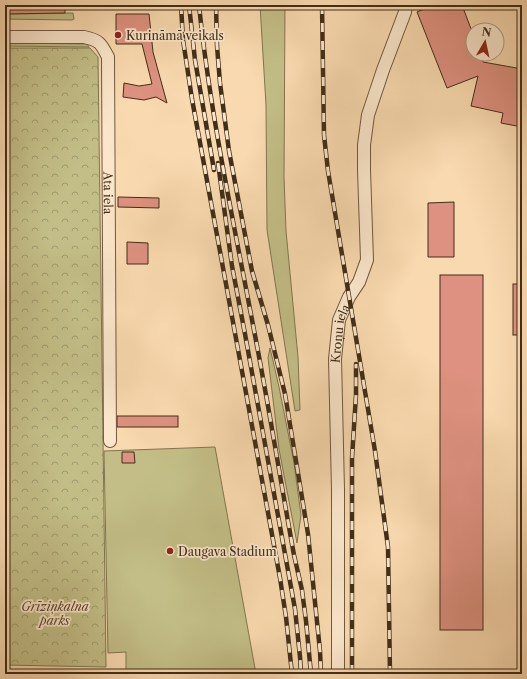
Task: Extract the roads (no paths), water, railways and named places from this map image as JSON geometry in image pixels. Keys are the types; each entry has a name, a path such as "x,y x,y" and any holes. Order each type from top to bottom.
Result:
{"street":[{"name":"Kroņu iela","path":"338,674 338,498 335,359 339,320 349,297 359,282 367,260 364,145 368,115 406,5"},
{"name":"Ata iela","path":"5,37 84,38 95,40 103,46 108,57 110,441"}],"railway":[{"path":"181,5 183,40 192,99 280,578 292,674"},
{"path":"189,5 195,60 214,170"},
{"path":"199,5 209,86 223,166 264,382 294,555 302,590 311,674"},
{"path":"216,5 220,83 229,151 252,271 268,325 285,394 308,534 321,674"},
{"path":"322,5 324,135 328,171 375,451 388,547 390,674"},
{"path":"218,163 232,266 295,609 301,674"},
{"path":"352,674 352,458 356,395 356,364"}],"place":[{"name":"Kurināmā veikals","path":"118,35"},
{"name":"Daugava Stadium","path":"170,551"}],"park label":[{"name":"Grīziņkalna parks","path":"55,613"}]}
